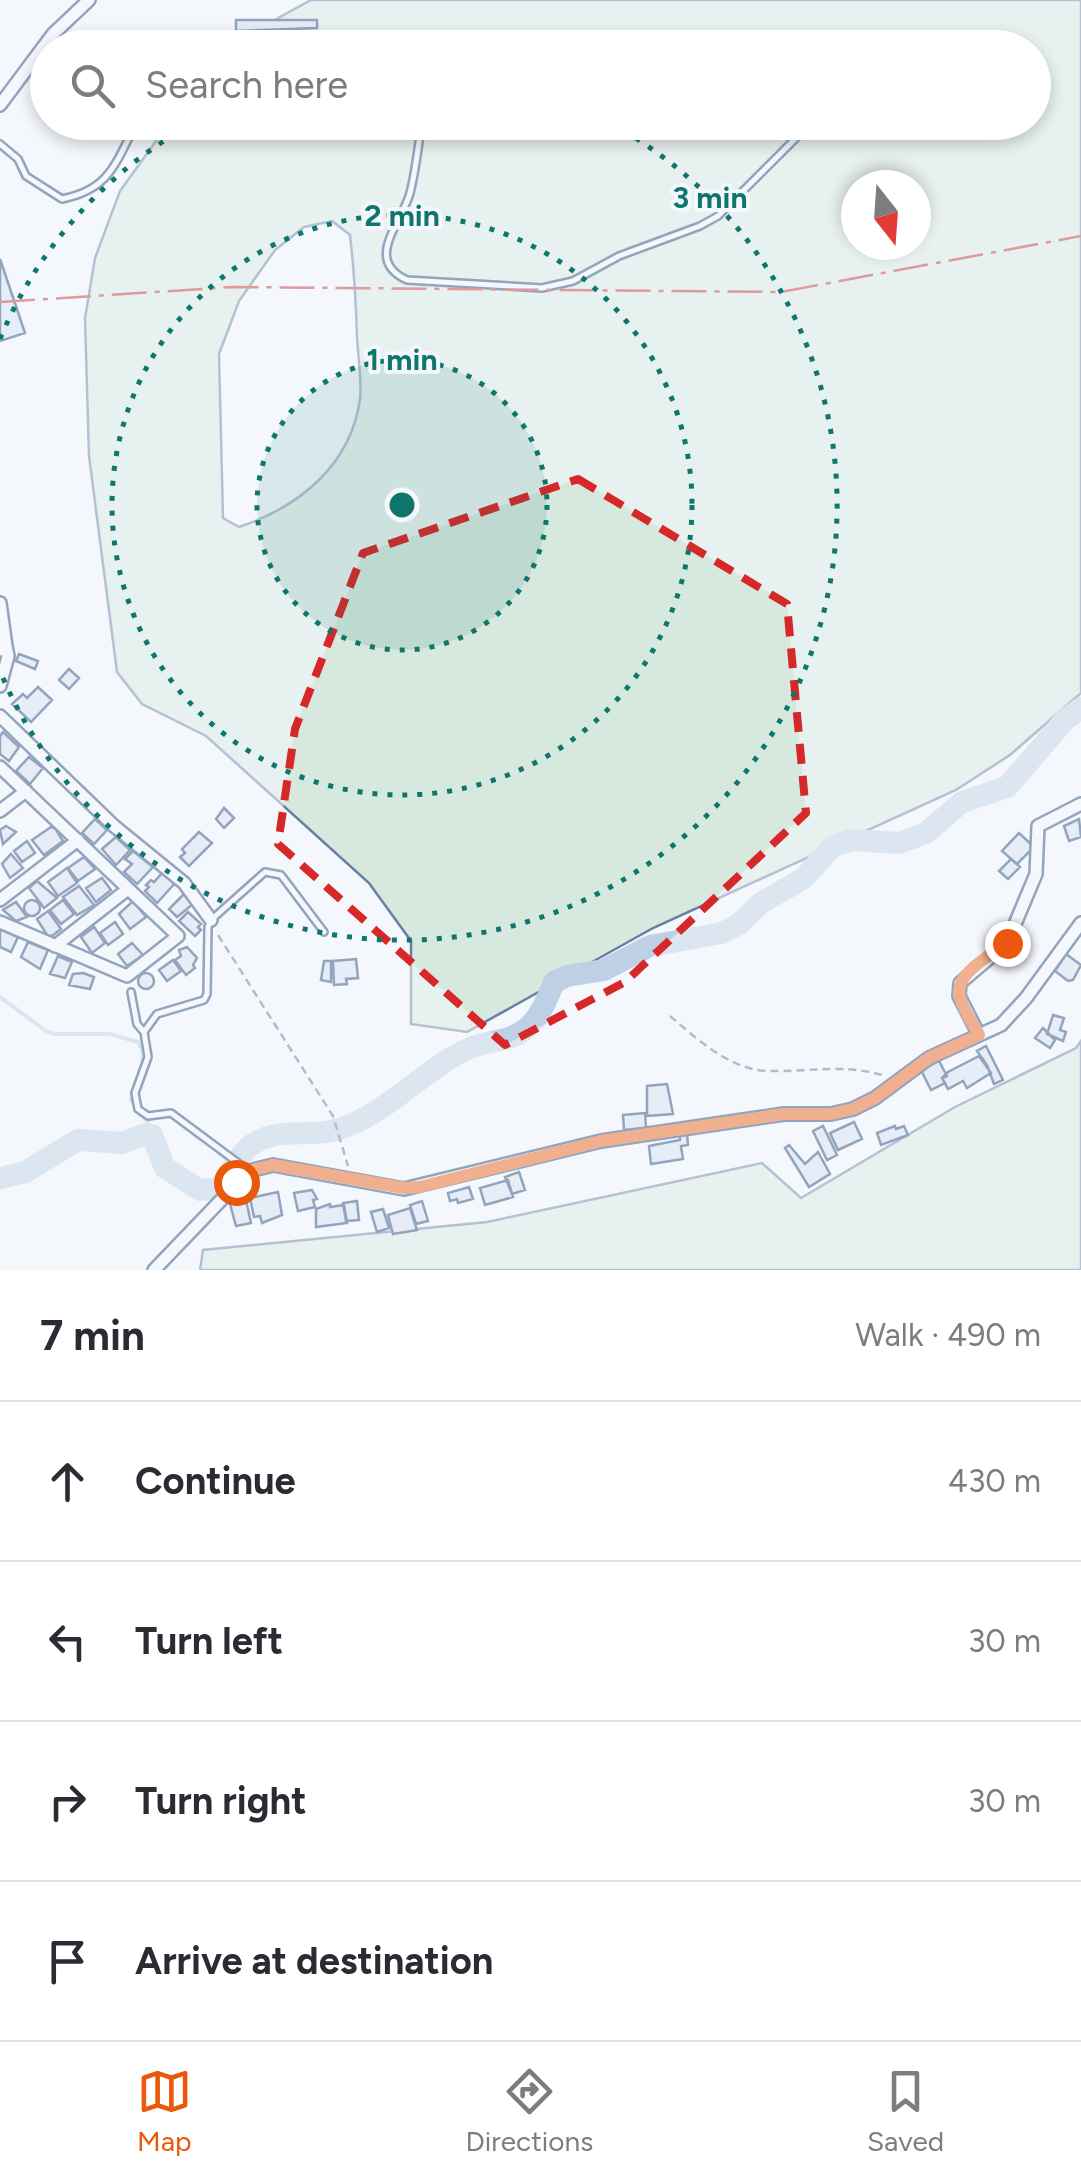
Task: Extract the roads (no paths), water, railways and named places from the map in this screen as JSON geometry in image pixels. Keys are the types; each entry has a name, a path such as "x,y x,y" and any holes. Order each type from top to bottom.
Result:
{"street":[{"path":"56,30 90,0"},
{"path":"0,105 30,64"},
{"path":"0,603 3,648 8,656 0,686"},
{"path":"0,716 114,826 184,883 211,920"},
{"path":"0,766 178,936 126,976 0,922"},
{"path":"0,810 26,791"},
{"path":"979,1035 959,996 960,983 1007,943 1036,874 1038,826 1081,804"},
{"path":"0,900 78,840"},
{"path":"55,946 128,889"},
{"path":"154,1270 245,1168 273,1165 404,1188 420,1187 601,1141 784,1114 831,1114 853,1109 875,1098 929,1058 1000,1025 1026,998 1081,923"}],"lane":[{"path":"0,144 18,159 26,176 62,199 89,194 110,173 127,140"},
{"path":"419,140 410,195 386,246 393,274 408,280 542,288 573,280 619,256 718,216 794,140"},
{"path":"144,1032 158,1014 204,1000 211,920 265,872 281,875 324,932"},
{"path":"131,992 148,1057 135,1093 138,1108 148,1116 171,1113 245,1168"}],"waterway":[{"path":"0,1178 25,1172 78,1140 122,1143 146,1134 152,1135 165,1168 200,1190 218,1189 245,1150 261,1140 283,1134 328,1132 357,1122 453,1057 477,1045 520,1033 540,1013 554,982 604,970 650,946 722,933 739,924 761,903 804,878 832,847 851,840 899,843 926,833 962,802 1007,787 1065,720 1081,708"},
{"path":"0,997 55,1034 110,1034 138,1042 143,1056 131,1100 152,1135"}]}
